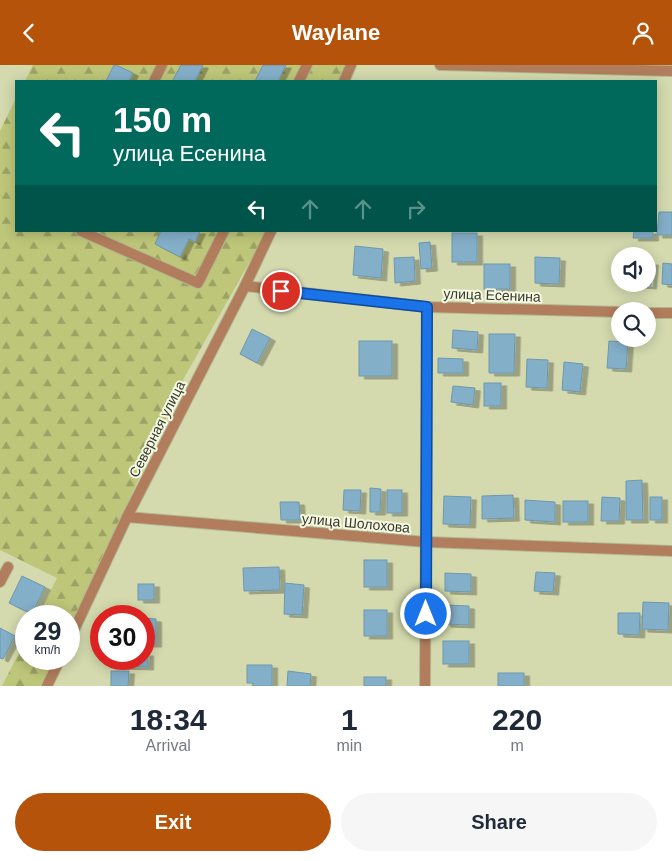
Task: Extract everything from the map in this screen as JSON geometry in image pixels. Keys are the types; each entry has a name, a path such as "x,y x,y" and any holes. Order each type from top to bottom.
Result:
{"street":[{"path":"154,80 162,65"},
{"path":"300,80 307,65"},
{"path":"344,80 351,65"},
{"path":"440,65 672,71"},
{"path":"83,232 198,283 224,232"},
{"name":"Северная улица","path":"80,617 127,517 271,232"},
{"name":"улица Есенина","path":"245,286 427,307 611,312"},
{"path":"425,686 427,307"},
{"path":"656,313 672,313"},
{"name":"улица Шолохова","path":"127,517 426,542 672,551"},
{"path":"0,582 8,567"},
{"path":"47,686 55,670"}],"green space":[{"path":"33,65 355,65 348,80 26,80"},
{"path":"15,100 15,232 266,232 184,378 80,610 80,605 44,605 57,578 0,550 0,131"},
{"path":"15,661 15,670 53,670 45,686 2,686"}],"building":[{"path":"114,65 133,73 130,80 106,80"},
{"path":"181,65 203,65 196,80 173,80"},
{"path":"263,65 286,65 278,80 256,80"},
{"path":"659,212 672,212 672,235 657,235"},
{"path":"161,232 200,232 195,242 189,239 180,257 155,244"},
{"path":"634,232 653,232 653,238 633,238"},
{"path":"452,233 477,233 477,262 452,262"},
{"path":"430,242 432,268 421,269 419,243"},
{"path":"355,246 383,249 381,278 353,275"},
{"path":"414,257 415,281 395,283 394,258"},
{"path":"535,257 560,258 559,284 535,283"},
{"path":"663,263 672,264 672,285 662,284"},
{"path":"484,264 510,264 510,289 484,289"},
{"path":"252,329 270,338 257,363 240,354"},
{"path":"453,330 478,332 477,350 452,348"},
{"path":"489,334 515,334 514,373 489,373"},
{"path":"359,341 392,341 392,376 359,376"},
{"path":"609,341 611,341 611,347 628,347 626,369 607,368"},
{"path":"438,358 463,359 463,373 438,373"},
{"path":"527,359 548,360 547,388 526,387"},
{"path":"564,362 583,364 580,392 562,390"},
{"path":"484,383 501,383 501,406 484,406"},
{"path":"453,386 475,388 473,405 451,402"},
{"path":"642,480 643,520 626,520 626,481"},
{"path":"370,488 381,489 380,512 370,512"},
{"path":"344,490 361,490 360,511 343,510"},
{"path":"387,490 402,490 402,513 387,513"},
{"path":"513,495 514,518 482,519 482,496"},
{"path":"444,496 471,497 470,525 443,524"},
{"path":"602,497 620,498 619,521 601,521"},
{"path":"650,497 662,497 662,520 650,520"},
{"path":"525,500 555,502 555,522 525,520"},
{"path":"563,501 588,501 588,522 563,522"},
{"path":"280,502 299,502 300,520 281,520"},
{"path":"364,560 387,560 387,587 364,587"},
{"path":"279,567 280,590 244,591 243,568"},
{"path":"536,572 555,573 553,592 534,591"},
{"path":"445,573 471,574 471,592 445,591"},
{"path":"22,576 45,587 36,605 15,606 9,603"},
{"path":"285,583 304,585 302,615 284,614"},
{"path":"138,584 154,584 154,600 138,600"},
{"path":"643,602 669,603 668,630 642,629"},
{"path":"446,605 469,606 469,625 445,624"},
{"path":"364,610 387,610 387,636 364,636"},
{"path":"618,613 640,613 639,635 618,634"},
{"path":"155,619 156,619 155,644"},
{"path":"0,628 15,636 3,659 0,658"},
{"path":"443,641 469,641 469,664 443,664"},
{"path":"247,665 272,665 272,686 253,686 253,683 247,683"},
{"path":"111,671 129,671 128,686 111,686"},
{"path":"288,671 311,674 310,686 287,686"},
{"path":"498,673 524,673 524,686 498,686"},
{"path":"364,677 386,677 386,686 364,686"}],"route":[{"path":"281,291 427,307 426,614"}]}
